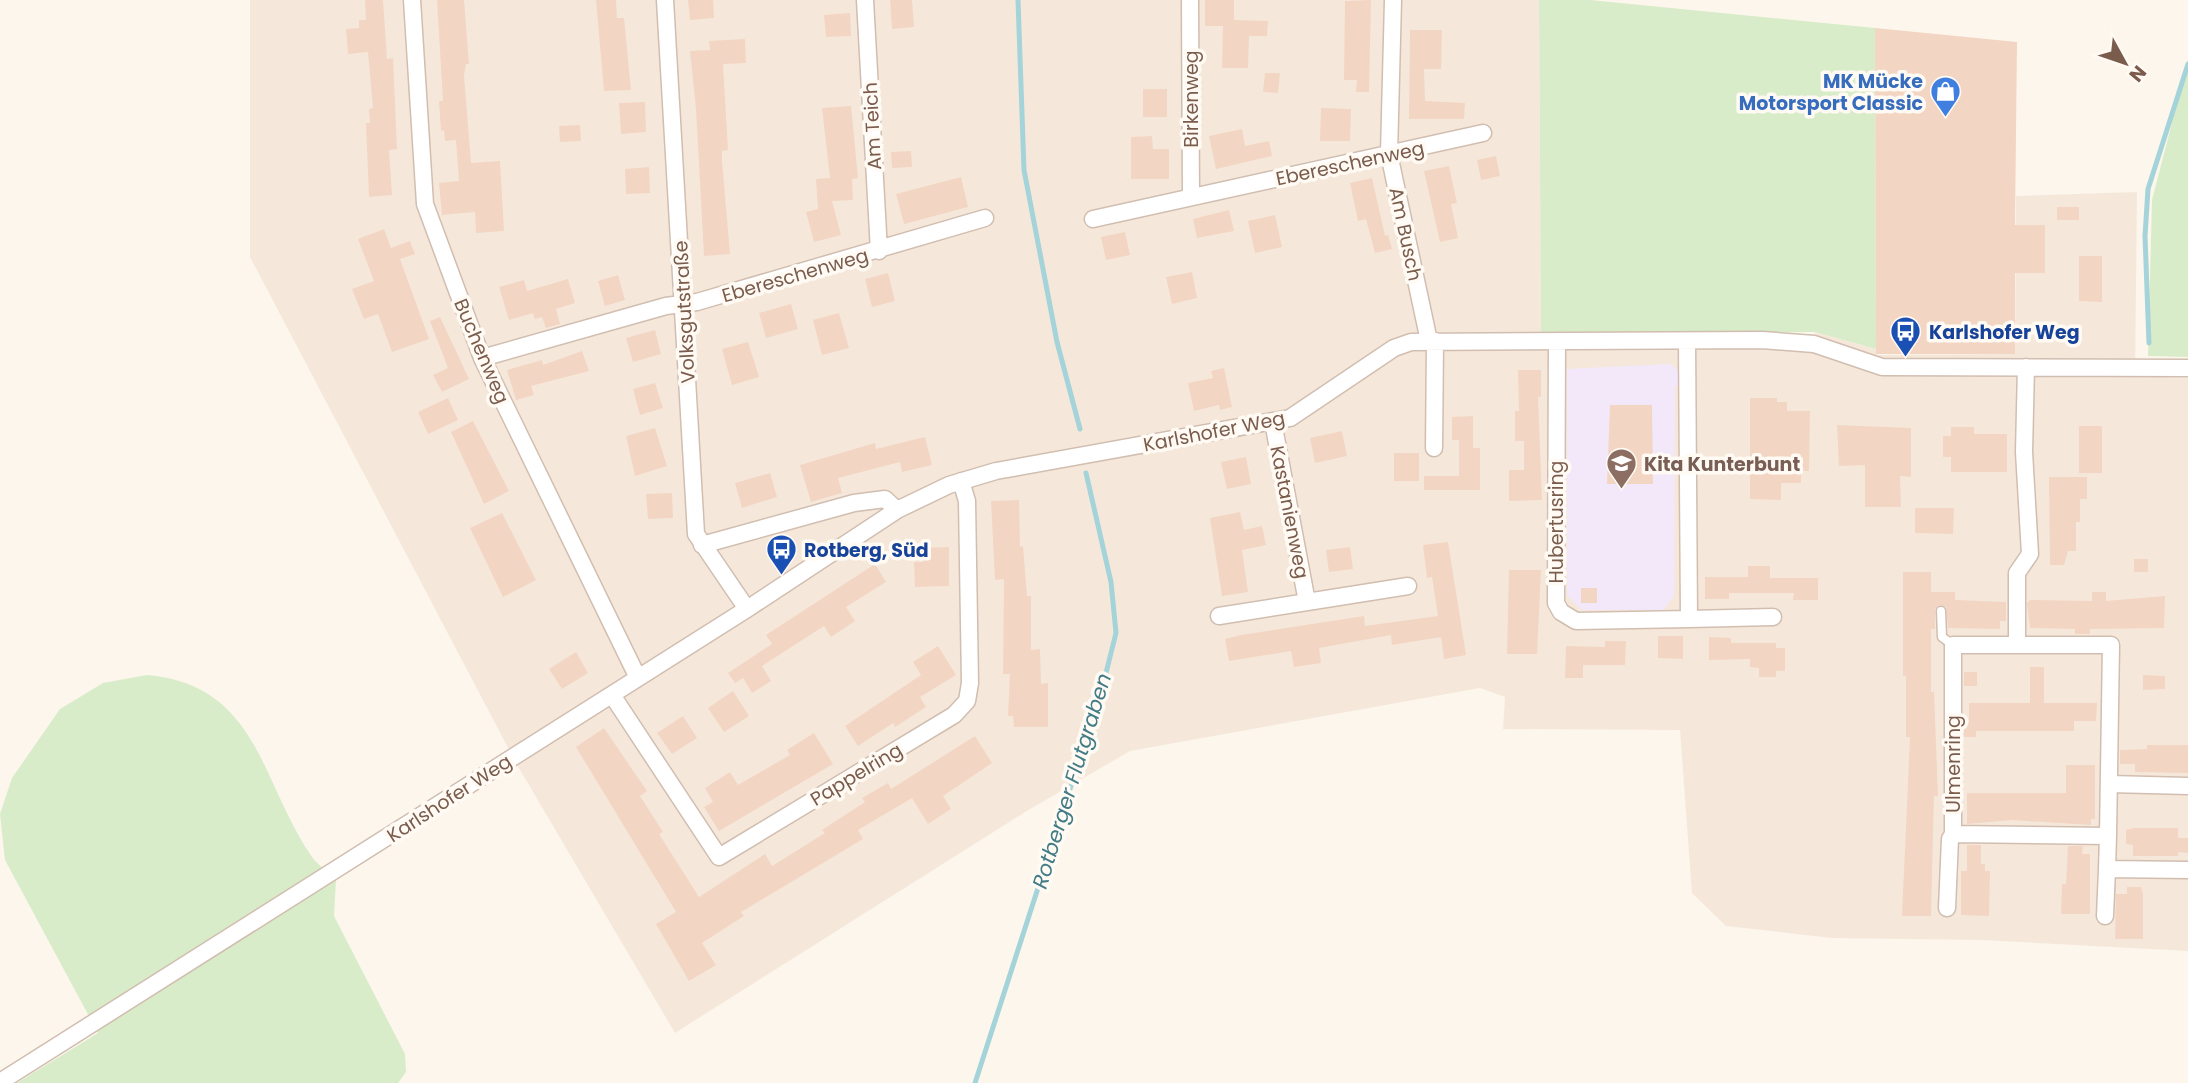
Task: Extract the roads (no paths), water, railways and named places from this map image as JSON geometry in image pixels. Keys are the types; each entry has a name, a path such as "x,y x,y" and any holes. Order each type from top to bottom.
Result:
{"street":[{"name":"Buchenweg","path":"412,0 425,204 482,358 638,678"},
{"name":"Volksgutstraße","path":"665,0 696,534 747,609"},
{"name":"Am Teich","path":"865,0 879,251"},
{"name":"Birkenweg","path":"1190,0 1191,197"},
{"name":"Am Busch","path":"1393,0 1389,155 1432,341 1434,448"},
{"name":"Ebereschenweg","path":"1093,219 1483,133"},
{"name":"Ebereschenweg","path":"482,358 879,251 985,218"},
{"name":"Karlshofer Weg","path":"0,1082 747,609 897,510 961,481 996,471 1273,422 1306,408 1394,348 1432,341 1814,344 1882,367 2188,368"},
{"name":"Hubertusring","path":"1557,341 1556,603 1561,612 1576,621 1773,617"},
{"path":"1687,341 1689,619"},
{"path":"2017,644 2017,573 2030,554 2024,452 2026,368"},
{"name":"Kastanienweg","path":"1273,422 1307,602"},
{"name":"Pappelring","path":"612,695 719,857 954,715 967,701 971,683 967,500 961,481"},
{"path":"702,545 853,503 885,499 897,510"},
{"name":"Kastanienweg","path":"1219,616 1408,586"},
{"path":"1953,645 2111,645 2105,916"},
{"name":"Ulmenring","path":"1953,645 1953,834 2108,836"},
{"path":"2109,784 2188,786"},
{"path":"1947,908 1950,839 1953,834"},
{"path":"2107,869 2188,870"}],"lane":[{"path":"1941,611 1942,638 1953,645"}],"waterway":[{"name":"Rotberger Flutgraben","path":"1018,0 1024,170 1057,342 1080,429"},
{"path":"2149,343 2145,236 2148,189 2188,64"},
{"name":"Rotberger Flutgraben","path":"975,1083 1101,693 1116,633 1111,582 1086,473"}],"place":[{"name":"MK Mücke Motorsport Classic","path":"1946,119"},
{"name":"Karlshofer Weg","path":"1906,359"},
{"name":"Kita Kunterbunt","path":"1621,491"},
{"name":"Rotberg, Süd","path":"781,577"}]}
